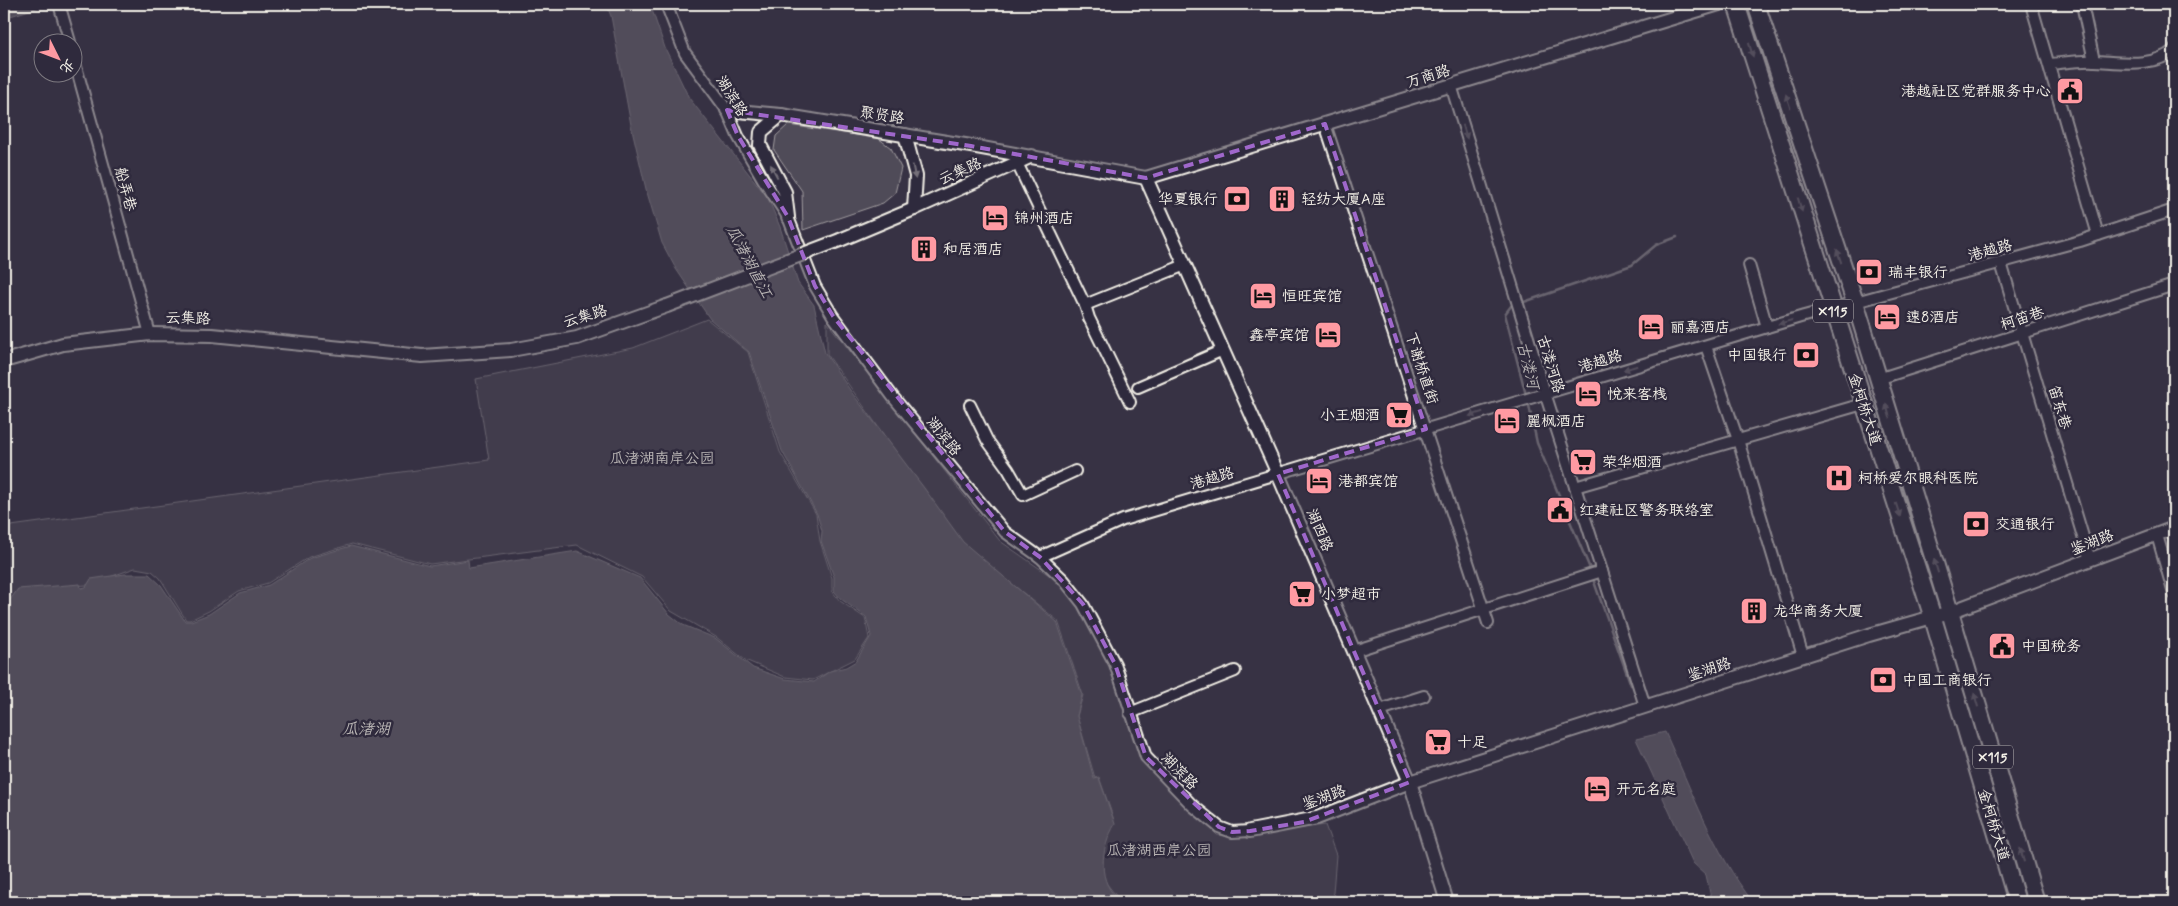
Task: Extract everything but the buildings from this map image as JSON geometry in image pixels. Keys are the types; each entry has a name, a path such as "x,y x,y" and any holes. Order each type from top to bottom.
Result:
{"main road":[{"name":"金柯桥大道","path":"1736,4 1933,618 2017,902"},
{"name":"金柯桥大道","path":"1756,4 1855,302 2036,902"}],"street":[{"path":"60,4 67,32"},
{"name":"湖滨路","path":"666,4 685,53 727,110 738,136 788,216 815,286 834,316 893,397 1004,532 1040,557 1064,580 1083,604 1115,664 1146,757 1192,805 1219,827 1232,832 1250,831"},
{"name":"万商路","path":"1146,178 1719,4"},
{"path":"2038,4 2031,4 2098,235"},
{"path":"2082,4 2094,61"},
{"path":"2048,64 2094,61 2129,63 2167,56 2174,50"},
{"name":"船弄巷","path":"80,82 150,334"},
{"name":"古溇河路","path":"1451,85 1575,487 1595,574 1645,706"},
{"name":"聚贤路","path":"727,110 781,115 1032,156"},
{"path":"781,115 761,132 760,145 785,192 788,216"},
{"name":"下谢桥直街","path":"1325,124 1488,623"},
{"path":"905,135 916,176 914,210"},
{"path":"1032,156 1146,178"},
{"name":"云集路","path":"4,361 64,344 150,334 212,334 422,356 511,350 577,338 840,240 914,210 1032,156"},
{"path":"1017,163 1130,402"},
{"name":"湖西路","path":"1146,178 1278,474 1410,782 1447,902"},
{"name":"港越路","path":"1040,557 1123,520 1767,327 2001,263 2098,235 2174,210"},
{"name":"笛东巷","path":"2001,263 2090,560"},
{"path":"1085,305 1185,265"},
{"path":"1749,265 1767,327"},
{"name":"柯笛巷","path":"1878,379 2174,285"},
{"path":"1706,346 1738,440 1803,656"},
{"path":"1138,387 1223,350"},
{"path":"1575,487 1863,404"},
{"path":"970,405 987,440 1023,494 1074,471"},
{"name":"鉴湖路","path":"1250,831 1317,818 1410,782 1869,635 1933,618 2174,528"},
{"path":"2157,535 2174,594"},
{"path":"1354,651 1595,574"},
{"path":"1130,713 1235,671"},
{"path":"1380,710 1424,696"}],"highlighted area":[{"path":"727,110 971,146 1146,178 1325,124 1426,429 1278,474 1410,782 1304,822 1250,831 1232,832 1219,827 1146,757 1115,664 1083,604 1040,557 1005,532 833,316 815,286 788,217 738,136"}],"green space":[{"path":"788,125 878,138 891,148 901,168 895,193 883,203 803,230 802,191 774,150 776,136"},
{"name":"瓜渚湖南岸公园","path":"707,319 748,352 780,452 816,514 820,541 832,578 832,591 840,601 865,618 869,638 855,659 813,680 785,677 745,660 716,637 671,611 642,577 577,545 430,564 352,544 309,557 268,583 239,591 209,611 190,620 186,620 160,578 152,571 135,568 87,585 22,589 14,654 4,670 4,527 489,460 476,379 633,348"},
{"name":"瓜渚湖西岸公园","path":"827,322 1000,541 1062,584 1087,616 1111,666 1142,760 1217,835 1235,837 1325,825 1336,855 1333,893 1341,902 1121,902 1103,879 1101,848 1114,820 1099,777 1095,778 1077,716 1083,695 1058,621 969,549 952,532 827,354"}],"water":[{"path":"4,4 49,4 4,18"},
{"name":"瓜渚湖","path":"606,4 650,4 665,48 689,98 768,198 780,227 798,283 814,305 825,353 852,393 963,542 1057,622 1082,695 1077,716 1094,779 1099,778 1115,824 1106,844 1103,865 1104,875 1113,894 1122,902 4,902 4,671 8,653 4,617 7,604 18,589 80,584 81,588 86,587 91,579 125,574 149,574 161,585 185,621 191,621 209,614 240,593 269,585 310,558 351,546 430,566 468,560 469,568 577,551 640,578 669,614 683,625 715,638 753,668 785,679 814,682 830,671 846,667 856,661 871,636 866,617 841,599 834,591 834,577 821,541 822,531 817,514 782,451 749,352 710,319 676,269 662,243 646,189 631,125 611,16"},
{"path":"1665,732 1715,841 1726,862 1753,902 1712,902 1706,875 1693,863 1636,739"}],"waterway":[{"name":"古溇河","path":"1521,303 1632,265 1656,245 1677,237"},
{"name":"古溇河","path":"1516,304 1511,306 1505,314 1526,395"},
{"name":"古溇河","path":"1528,401 1537,443 1591,571"},
{"name":"古溇河","path":"1592,576 1631,685"}],"place":[{"name":"港越社区党群服务中心","path":"2070,91"},
{"name":"华夏银行","path":"1237,199"},
{"name":"轻纺大厦A座","path":"1282,199"},
{"name":"锦州酒店","path":"995,218"},
{"name":"和居酒店","path":"924,249"},
{"name":"瑞丰银行","path":"1869,272"},
{"name":"恒旺宾馆","path":"1263,296"},
{"name":"速8酒店","path":"1887,317"},
{"name":"丽嘉酒店","path":"1651,327"},
{"name":"鑫亭宾馆","path":"1328,335"},
{"name":"中国银行","path":"1806,355"},
{"name":"悦来客栈","path":"1588,394"},
{"name":"小王烟酒","path":"1399,415"},
{"name":"麗枫酒店","path":"1507,421"},
{"name":"荣华烟酒","path":"1583,462"},
{"name":"柯桥爱尔眼科医院","path":"1839,478"},
{"name":"港都宾馆","path":"1319,481"},
{"name":"红建社区警务联络室","path":"1560,510"},
{"name":"交通银行","path":"1976,524"},
{"name":"小梦超市","path":"1302,594"},
{"name":"龙华商务大厦","path":"1754,611"},
{"name":"中国税务","path":"2002,646"},
{"name":"中国工商银行","path":"1883,680"},
{"name":"十足","path":"1438,742"},
{"name":"开元名庭","path":"1597,789"}],"water label":[{"name":"瓜渚湖直江","path":"750,261"}]}
